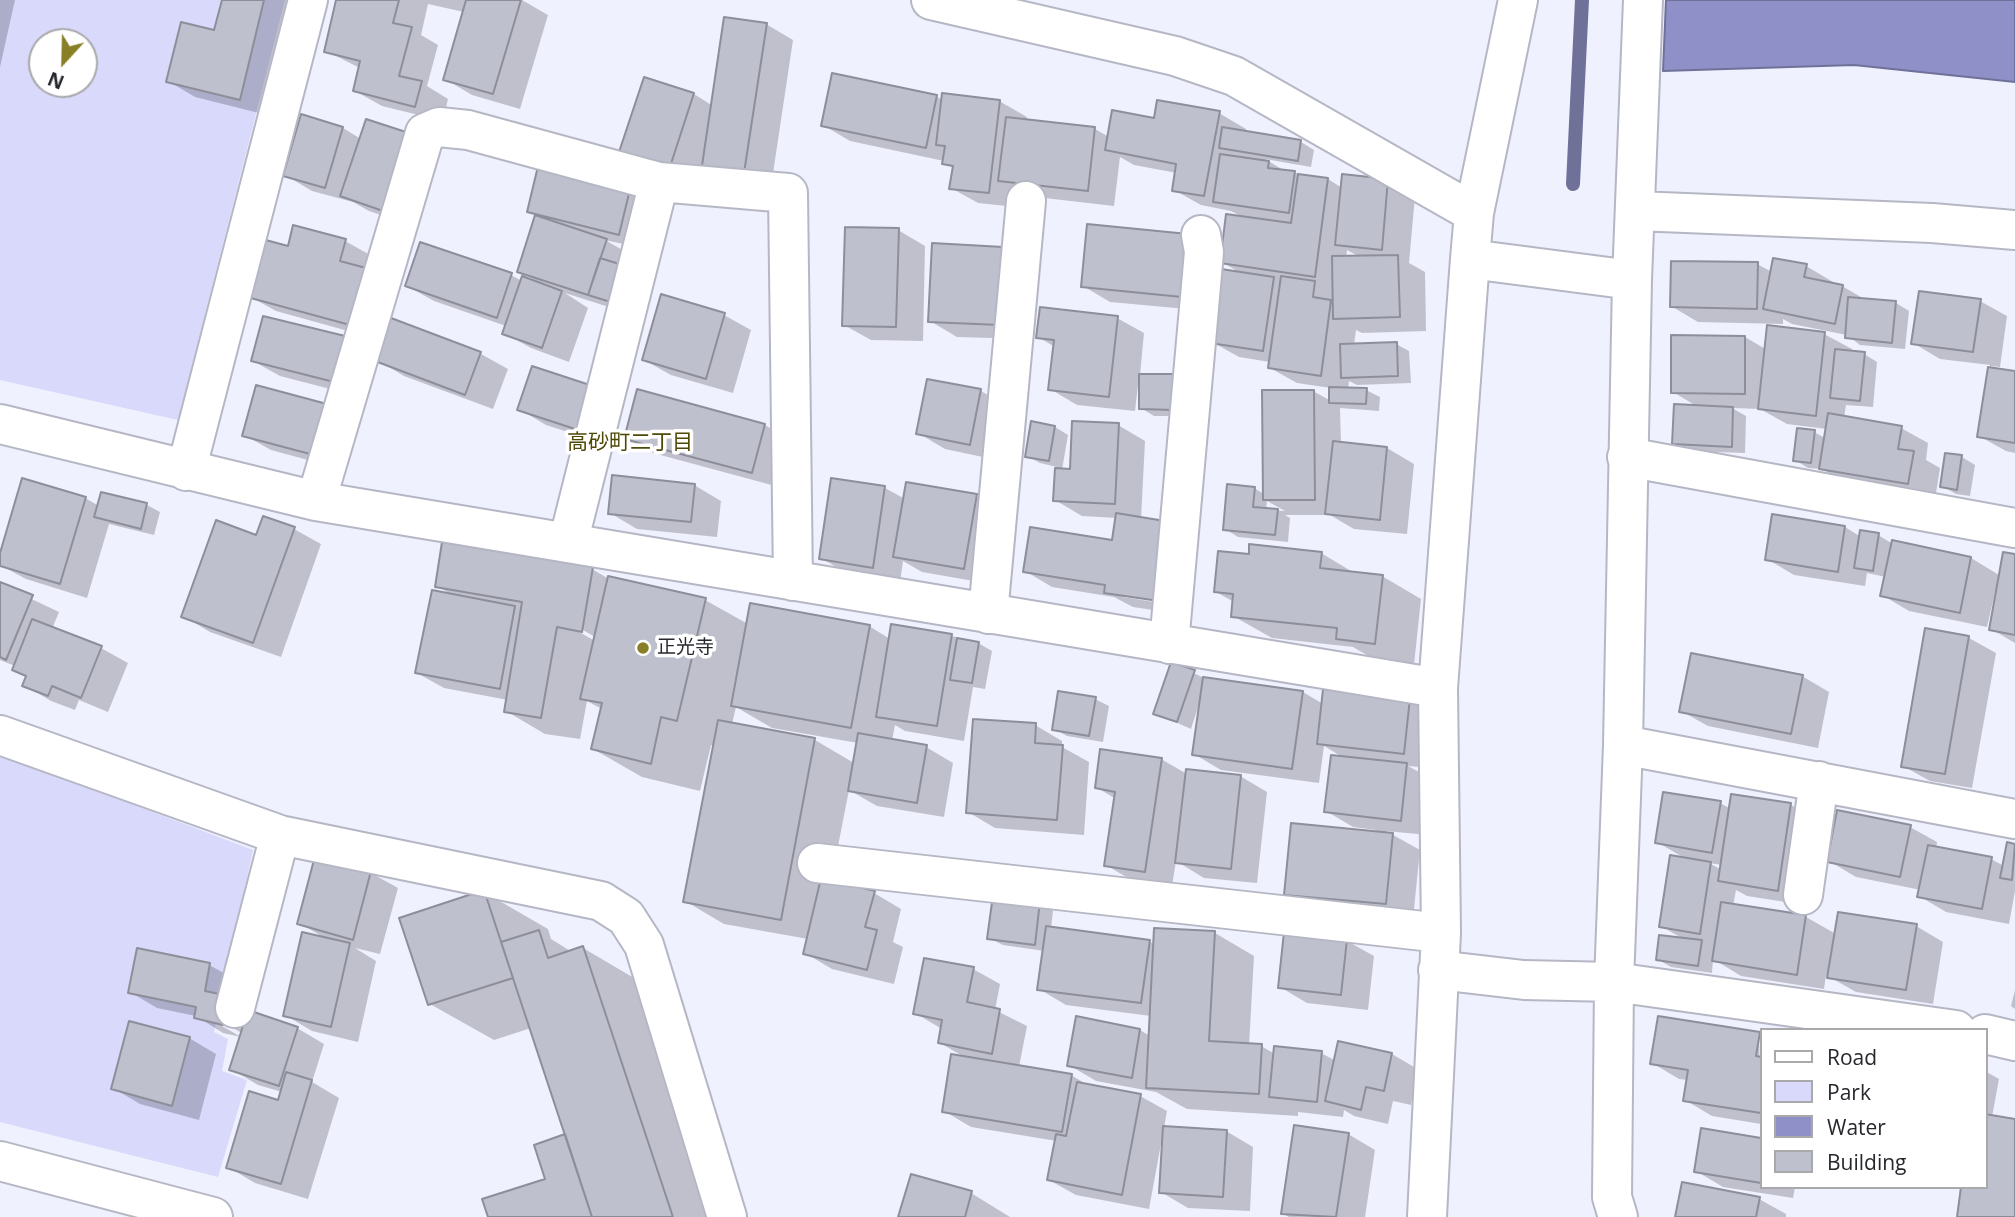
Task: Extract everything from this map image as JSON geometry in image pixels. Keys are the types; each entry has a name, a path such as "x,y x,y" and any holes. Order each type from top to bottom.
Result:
{"street":[{"path":"186,471 308,0"},
{"path":"931,0 1175,56 1234,76 1474,213"},
{"path":"1427,1217 1439,952 1438,688 1470,259 1474,213 1518,0"},
{"path":"1618,1217 1612,1197 1614,982 1623,746 1632,280 1643,0"},
{"path":"316,501 425,133 439,127 468,130 659,182 788,193 793,581"},
{"path":"568,543 659,182"},
{"path":"988,614 1026,201"},
{"path":"1636,211 1932,223 2015,230"},
{"path":"1169,644 1202,266 1201,235"},
{"path":"1470,259 1632,280"},
{"path":"0,424 316,501 1438,688"},
{"path":"1627,457 2015,528"},
{"path":"0,735 280,835 601,901 626,917 644,945 727,1217"},
{"path":"1623,746 1819,780 2015,819"},
{"path":"1803,895 1819,780"},
{"path":"235,1008 280,835"},
{"path":"817,863 1439,952 1524,980 1614,982 1942,1028"},
{"path":"1987,1034 2015,1041"},
{"path":"1,1165 214,1217"}],"green space":[{"path":"0,0 285,0 178,420 0,380"},
{"path":"0,754 253,850 214,1032 228,1039 222,1071 247,1080 218,1177 0,1122"}],"water":[{"path":"1666,0 2015,0 2015,82 1854,65 1663,71"}],"building":[{"path":"222,0 264,0 240,100 166,82 181,22 214,30"},
{"path":"336,0 399,0 393,23 412,27 399,76 422,81 415,107 353,91 360,61 324,52"},
{"path":"466,0 521,0 493,94 443,80"},
{"path":"724,17 767,23 742,186 700,179"},
{"path":"832,73 937,95 926,148 821,126"},
{"path":"644,77 694,93 668,173 618,155"},
{"path":"942,93 1000,100 989,193 949,189 953,166 942,164 945,146 936,145"},
{"path":"1157,100 1220,111 1204,196 1172,191 1176,164 1105,150 1112,110 1154,118"},
{"path":"301,114 343,127 325,188 283,176"},
{"path":"1006,117 1095,127 1088,191 998,181"},
{"path":"366,119 409,133 383,211 340,196"},
{"path":"1222,127 1301,140 1298,161 1219,148"},
{"path":"1220,154 1269,161 1268,168 1295,171 1289,213 1213,202"},
{"path":"539,162 631,185 619,235 527,212"},
{"path":"1298,174 1328,178 1315,277 1220,263 1226,214 1291,223"},
{"path":"1342,174 1388,179 1382,250 1335,245"},
{"path":"535,215 607,239 588,295 517,272"},
{"path":"1087,224 1188,234 1182,297 1081,287"},
{"path":"293,225 346,239 340,261 366,268 350,325 247,297 262,239 288,246"},
{"path":"845,227 899,228 896,327 842,326"},
{"path":"420,242 512,273 497,318 405,286"},
{"path":"932,243 1003,247 1000,325 928,322"},
{"path":"1398,255 1400,317 1333,319 1332,256"},
{"path":"600,258 629,267 617,304 588,295"},
{"path":"1773,258 1807,264 1804,277 1843,285 1835,324 1763,309"},
{"path":"1671,261 1758,262 1757,309 1670,307"},
{"path":"1221,269 1274,277 1263,351 1210,343"},
{"path":"522,276 562,291 542,348 502,334"},
{"path":"1281,276 1315,281 1313,297 1331,300 1321,376 1268,368"},
{"path":"1919,291 1981,299 1973,352 1911,344"},
{"path":"661,294 725,313 706,379 642,360"},
{"path":"1848,297 1896,301 1892,343 1845,338"},
{"path":"1040,307 1118,316 1109,397 1048,390 1054,340 1036,338"},
{"path":"263,316 345,336 334,382 251,361"},
{"path":"391,318 481,352 465,395 375,361"},
{"path":"1767,325 1825,332 1816,416 1758,409"},
{"path":"1671,335 1745,336 1745,394 1671,393"},
{"path":"1397,342 1398,376 1341,378 1340,344"},
{"path":"1835,349 1865,352 1860,401 1830,398"},
{"path":"532,366 596,387 581,431 517,410"},
{"path":"1988,367 2015,371 2015,443 1977,437"},
{"path":"1139,374 1174,374 1174,410 1139,409"},
{"path":"927,379 981,389 970,445 916,434"},
{"path":"256,385 327,404 314,455 242,436"},
{"path":"1329,387 1367,388 1366,404 1329,403"},
{"path":"637,389 765,424 752,473 624,439"},
{"path":"1262,390 1314,390 1315,500 1263,500"},
{"path":"1674,404 1733,407 1732,447 1672,444"},
{"path":"1828,413 1902,426 1898,449 1914,451 1908,484 1819,469"},
{"path":"1031,421 1055,426 1049,461 1025,457"},
{"path":"1072,421 1119,423 1115,504 1053,501 1055,468 1070,469"},
{"path":"1797,428 1815,430 1811,463 1793,461"},
{"path":"1333,441 1387,447 1380,520 1325,514"},
{"path":"1945,453 1962,455 1957,490 1940,487"},
{"path":"612,475 695,484 691,522 608,514"},
{"path":"22,478 86,497 60,584 0,566 0,553"},
{"path":"831,478 885,486 873,568 819,559"},
{"path":"906,482 977,494 964,569 893,557"},
{"path":"1227,484 1255,487 1253,507 1278,509 1275,535 1223,530"},
{"path":"101,492 147,503 141,529 94,517"},
{"path":"1116,513 1171,522 1159,601 1104,593 1105,585 1023,572 1030,527 1112,540"},
{"path":"1772,514 1845,526 1838,572 1765,560"},
{"path":"263,516 295,527 253,643 181,617 216,520 256,535"},
{"path":"1860,530 1879,533 1873,571 1854,568"},
{"path":"1892,540 1971,557 1960,613 1880,596"},
{"path":"442,542 593,567 582,632 557,627 541,718 504,712 522,602 435,587"},
{"path":"1249,544 1322,552 1320,568 1383,575 1375,644 1336,639 1337,628 1231,617 1233,594 1214,592 1218,551 1249,554"},
{"path":"2003,552 2015,554 2015,635 1989,630"},
{"name":"正光寺","path":"608,576 706,598 677,721 661,717 651,764 591,749 602,703 580,699"},
{"path":"0,582 33,595 6,660 0,657"},
{"path":"432,590 515,606 500,689 415,673"},
{"path":"750,603 870,625 851,728 731,706"},
{"path":"32,619 102,646 81,698 52,686 48,696 22,686 26,676 12,670"},
{"path":"891,624 952,634 937,726 876,717"},
{"path":"1925,628 1969,636 1945,774 1901,767"},
{"path":"957,638 979,642 972,683 950,680"},
{"path":"1691,653 1803,675 1791,734 1679,712"},
{"path":"1171,662 1195,670 1177,722 1153,714"},
{"path":"1203,677 1303,691 1292,769 1192,755"},
{"path":"1323,689 1410,698 1404,754 1317,744"},
{"path":"1058,691 1096,697 1089,736 1052,730"},
{"path":"973,719 1036,723 1035,743 1063,745 1057,820 966,813"},
{"path":"718,720 815,738 781,920 683,902"},
{"path":"858,733 927,745 917,803 848,791"},
{"path":"1100,749 1162,758 1145,872 1104,866 1115,792 1095,788"},
{"path":"1331,755 1407,763 1401,821 1324,812"},
{"path":"1186,769 1241,775 1231,869 1175,863"},
{"path":"1663,792 1721,801 1712,853 1655,843"},
{"path":"1731,794 1791,803 1778,891 1718,881"},
{"path":"1837,810 1911,825 1900,877 1827,862"},
{"path":"1291,823 1393,833 1386,904 1284,895"},
{"path":"2007,842 2015,844 2012,880 2000,878"},
{"path":"1928,845 1992,857 1982,909 1917,897"},
{"path":"1670,855 1711,862 1700,934 1659,927"},
{"path":"315,856 371,871 353,940 297,924"},
{"path":"821,878 875,891 865,927 877,930 867,970 803,954"},
{"path":"484,890 513,978 428,1005 399,918"},
{"path":"993,895 1040,901 1035,945 987,939"},
{"path":"1721,902 1806,915 1797,975 1712,961"},
{"path":"1838,912 1917,924 1906,990 1827,978"},
{"path":"1046,926 1150,940 1141,1003 1037,990"},
{"path":"1154,928 1215,931 1209,1041 1262,1044 1259,1094 1146,1088"},
{"path":"539,930 548,958 583,946 673,1217 592,1217 501,942"},
{"path":"302,932 350,943 331,1027 283,1016"},
{"path":"1284,932 1347,939 1341,995 1278,988"},
{"path":"1659,935 1702,940 1698,966 1656,960"},
{"path":"137,948 210,963 205,991 229,996 223,1025 194,1018 196,1007 128,993"},
{"path":"924,958 974,967 967,1002 1000,1009 992,1054 938,1043 942,1020 913,1014"},
{"path":"248,1010 298,1027 279,1086 229,1070"},
{"path":"1076,1016 1140,1029 1132,1078 1067,1066"},
{"path":"1658,1016 1759,1032 1756,1056 1759,1057 1759,1113 1683,1101 1688,1070 1650,1064"},
{"path":"129,1021 190,1037 172,1106 111,1089"},
{"path":"1338,1041 1392,1053 1384,1091 1366,1087 1361,1110 1325,1101"},
{"path":"1274,1046 1322,1051 1317,1102 1269,1097"},
{"path":"951,1054 1072,1074 1062,1132 942,1112"},
{"path":"286,1072 312,1080 281,1184 226,1168 249,1091 278,1100"},
{"path":"1077,1082 1141,1094 1122,1195 1047,1180 1056,1134 1066,1136"},
{"path":"1987,1114 2015,1119 2015,1217 1957,1217 1961,1189 1987,1189"},
{"path":"1294,1125 1349,1133 1336,1217 1281,1214"},
{"path":"1163,1126 1227,1130 1223,1197 1159,1193"},
{"path":"1701,1128 1759,1138 1759,1183 1694,1172"},
{"path":"565,1134 592,1217 488,1217 482,1199 545,1179 534,1145"},
{"path":"911,1174 972,1191 965,1217 898,1217"},
{"path":"1682,1182 1760,1197 1756,1217 1675,1217"}],"waterway":[{"path":"1573,184 1582,0"}],"place":[{"name":"正光寺","path":"643,648"}],"district":[{"name":"高砂町二丁目","path":"630,443"}]}
